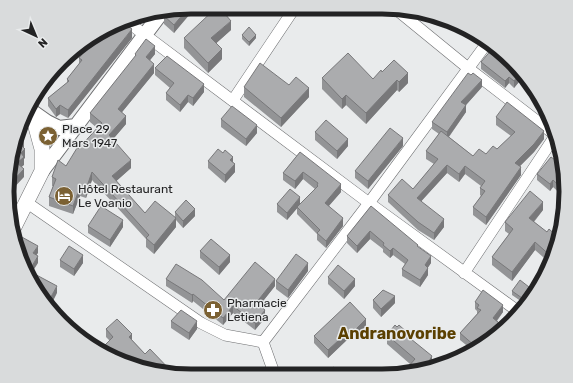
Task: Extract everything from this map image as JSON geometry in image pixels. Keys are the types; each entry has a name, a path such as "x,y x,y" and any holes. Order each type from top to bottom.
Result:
{"main road":[{"path":"17,221 42,171 42,149 31,115"}],"street":[{"path":"233,100 291,14"},
{"path":"404,16 468,68 548,129"},
{"path":"42,171 158,17"},
{"path":"131,24 464,273 515,309"},
{"path":"263,342 369,202 484,46"},
{"path":"33,112 47,122 59,128 76,126"},
{"path":"464,273 552,140"},
{"path":"26,202 201,323 225,335 263,342"},
{"path":"263,342 273,369"}],"building":[{"path":"183,14 174,25 164,16"},
{"path":"210,14 225,14 231,21 211,38 222,49 208,63 184,38"},
{"path":"128,26 132,29 68,110 60,105 56,109 48,98 69,81 67,79 82,60 79,58 87,48 88,49 93,44 113,32"},
{"path":"249,27 256,35 249,42 242,35"},
{"path":"146,39 155,46 146,57 154,64 118,109 126,116 109,135 131,160 112,176 145,213 155,201 176,218 154,245 146,238 149,235 92,172 86,189 80,187 73,206 49,197 56,179 52,177 58,160 66,166 77,148 78,149 102,123 90,113 136,55 135,54"},
{"path":"490,51 517,77 514,81 509,77 505,81 481,62"},
{"path":"348,53 373,79 381,70 382,72 394,60 408,73 399,82 397,80 366,113 346,95 342,99 322,78"},
{"path":"167,56 204,84 193,98 188,95 180,105 166,93 174,83 155,68"},
{"path":"260,63 289,85 296,77 309,88 281,118 244,87"},
{"path":"468,73 471,75 473,73 482,80 461,102 466,105 447,132 432,122"},
{"path":"507,102 544,131 534,144 515,163 521,167 486,217 473,207 485,191 480,188 485,181 465,166 459,174 447,165 417,198 444,219 434,233 418,222 388,195 402,179 413,189 438,159 426,151 441,131 473,156 479,149 486,154 493,146 497,149 515,132 496,117"},
{"path":"232,106 257,125 246,139 221,119"},
{"path":"326,120 348,139 337,151 315,132"},
{"path":"390,128 403,138 368,181 355,171"},
{"path":"20,144 25,149 21,153 24,157 17,163 24,169 14,180 17,157"},
{"path":"218,149 223,153 225,150 233,157 230,160 235,164 225,175 208,161"},
{"path":"300,152 341,184 325,203 343,218 326,241 317,233 320,230 297,207 318,186 318,183 303,172 295,181 283,173"},
{"path":"551,157 556,161 559,186 553,180 550,184 537,174"},
{"path":"290,189 300,197 287,213 277,204"},
{"path":"530,191 543,202 529,218 547,232 549,229 554,233 548,253 535,242 512,272 492,257 513,229 505,222"},
{"path":"186,200 195,209 183,221 175,212"},
{"path":"101,206 123,220 110,240 88,226"},
{"path":"371,206 418,245 417,246 431,256 425,265 428,268 420,280 402,269 408,260 393,248 390,251 383,245 384,243 370,231 357,246 347,236"},
{"path":"20,236 38,246 33,253 38,256 31,268 23,249"},
{"path":"211,239 230,255 219,267 200,251"},
{"path":"69,246 83,255 74,269 60,260"},
{"path":"296,254 308,263 288,290 276,281"},
{"path":"255,262 275,279 256,303 265,310 255,323 233,306 223,318 193,294 192,295 166,279 176,264 202,280 224,300"},
{"path":"338,265 355,279 344,291 328,277"},
{"path":"34,274 57,286 50,299"},
{"path":"520,280 529,287 522,298 512,291"},
{"path":"383,290 395,296 381,309 373,300"},
{"path":"483,290 503,305 493,318 500,324 472,344 460,333 481,310 477,308 479,305 475,302"},
{"path":"350,302 366,319 353,332 350,330 328,350 314,336"},
{"path":"181,310 197,321 189,333 171,321"},
{"path":"117,319 132,334 129,337 145,354 150,349 167,367 134,360 104,346 113,337 106,329"},
{"path":"395,325 397,327 399,325 410,335 409,337 411,339 432,356 429,361 431,362 408,367 415,359 387,335"}],"place":[{"name":"Place 29 Mars 1947","path":"48,136"},
{"name":"Hôtel Restaurant Le Voanio","path":"64,196"},
{"name":"Pharmacie Letiena","path":"213,310"}],"district":[{"name":"Andranovoribe","path":"397,333"}]}
